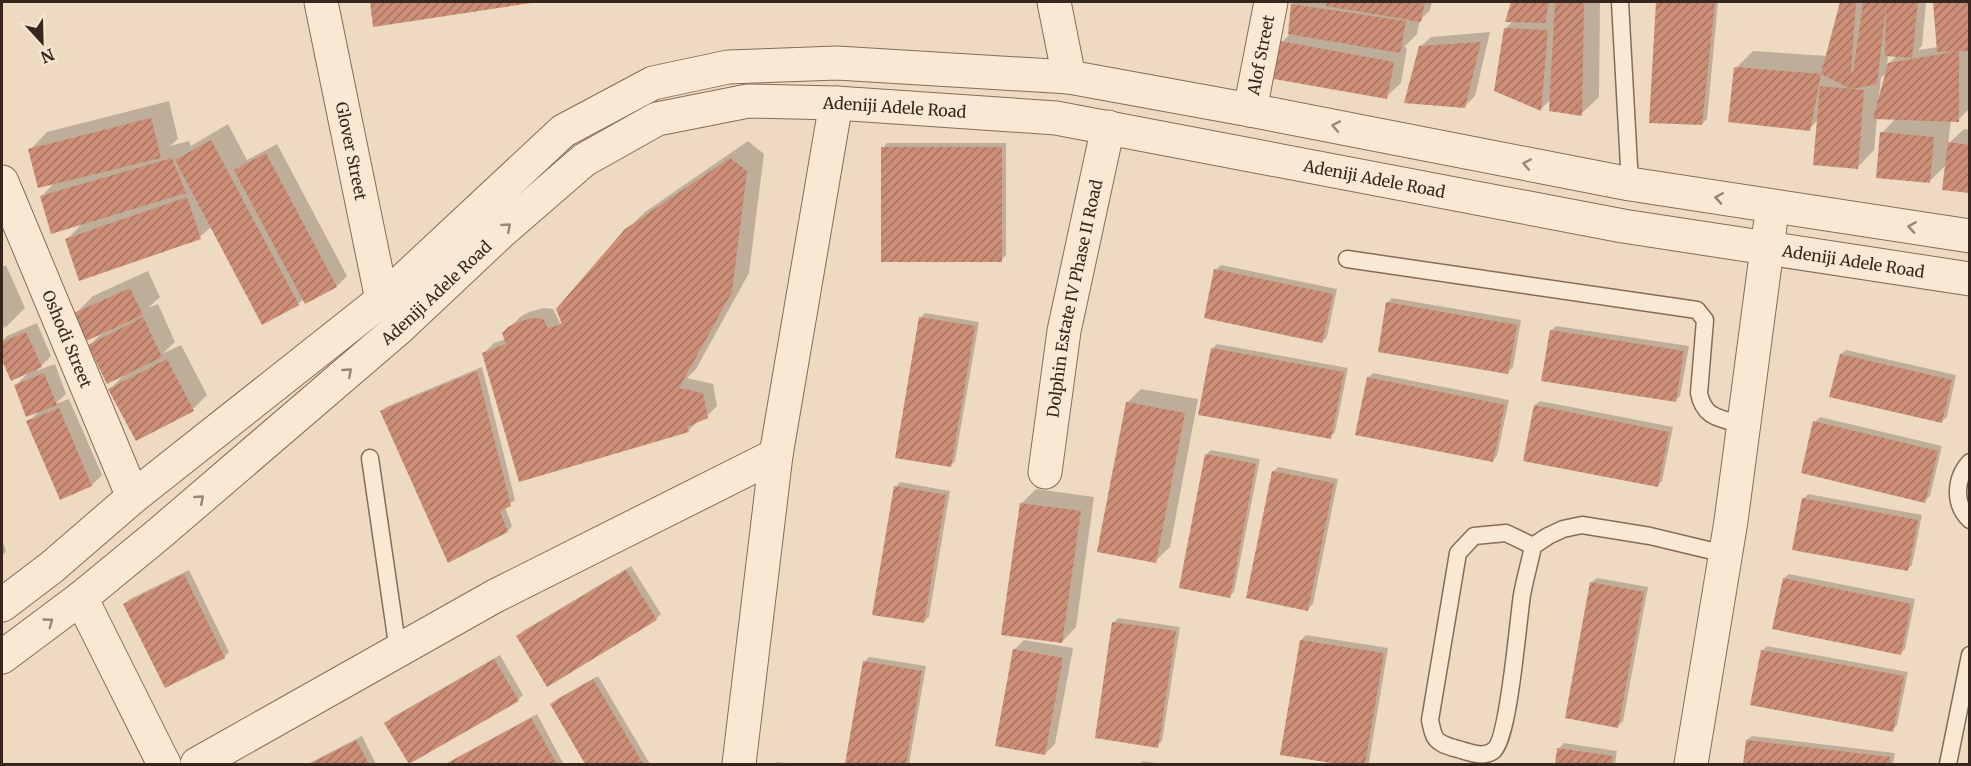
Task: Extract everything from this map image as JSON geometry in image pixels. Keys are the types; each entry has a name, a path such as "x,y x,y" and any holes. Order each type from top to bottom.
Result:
{"street":[{"name":"Glover Street","path":"321,2 382,300"},
{"path":"1054,2 1069,77"},
{"name":"Alof Street","path":"1250,110 1271,2"},
{"name":"Adeniji Adele Road","path":"2,605 52,567 133,496 382,300 563,131 653,83 728,67 837,63 1069,77 1630,184 1970,236"},
{"name":"Adeniji Adele Road","path":"2,657 81,598 399,328 501,232 584,160 657,119 748,101 836,103 1056,118 1623,226 1970,279"},
{"path":"739,765 776,455 836,103"},
{"name":"Dolphin Estate IV Phase II Road","path":"1045,472 1064,331 1108,127"},
{"name":"Oshodi Street","path":"2,182 133,496"},
{"path":"1691,765 1725,554 1773,206"},
{"path":"197,765 495,596 776,455"},
{"path":"81,598 164,765"}],"lane":[{"path":"1620,2 1630,184"},
{"path":"1347,259 1697,310 1705,320 1699,393 1701,404 1712,416 1743,425"},
{"path":"370,458 398,651"},
{"path":"1970,462 1964,468 1958,483 1958,500 1965,516 1970,520"},
{"path":"1533,546 1506,533 1474,536 1458,553 1430,720 1434,737 1441,744 1482,755 1494,751 1499,745 1506,716 1522,595 1533,546 1563,529 1582,525 1650,536 1725,554"},
{"path":"1948,765 1970,655"}],"building":[{"path":"370,2 531,2 531,3 373,27"},
{"path":"1328,2 1425,2 1421,22 1325,6"},
{"path":"1511,2 1549,2 1545,23 1505,22"},
{"path":"1555,2 1584,2 1582,116 1549,111"},
{"path":"1656,2 1715,2 1702,125 1649,123"},
{"path":"1840,2 1856,2 1851,72 1853,73 1863,3 1918,2 1912,58 1885,56 1886,7 1877,84 1851,89 1821,74"},
{"path":"1933,2 1970,2 1970,51 1937,52"},
{"path":"1291,4 1406,21 1400,53 1288,34"},
{"path":"1504,28 1548,30 1541,111 1494,91"},
{"path":"1280,41 1394,62 1387,99 1274,79"},
{"path":"1481,42 1465,108 1404,103 1419,46"},
{"path":"1959,51 1959,122 1873,119 1888,63"},
{"path":"1734,67 1821,74 1810,131 1728,122"},
{"path":"1820,86 1864,90 1858,169 1813,165"},
{"path":"151,118 161,158 38,188 28,149"},
{"path":"1880,132 1934,137 1930,183 1876,178"},
{"path":"211,140 299,305 262,325 175,160"},
{"path":"1948,142 1970,145 1970,193 1942,190"},
{"path":"881,147 1002,147 1002,262 881,262"},
{"path":"266,153 337,287 305,304 234,170"},
{"path":"172,158 186,193 51,234 40,196"},
{"path":"730,158 747,171 732,292 679,388 703,393 708,418 687,427 689,432 519,482 482,353 506,344 502,333 518,322 532,318 543,319 548,328 562,324 556,309 625,229"},
{"path":"187,197 201,239 79,281 65,239"},
{"path":"1214,269 1333,294 1322,343 1204,318"},
{"path":"130,288 143,315 86,341 74,313"},
{"path":"1386,302 1517,325 1508,374 1378,352"},
{"path":"143,317 162,357 107,384 88,345"},
{"path":"919,317 975,326 951,467 895,458"},
{"path":"1550,330 1684,351 1676,402 1541,381"},
{"path":"26,332 42,367 11,381 2,360 2,342"},
{"path":"1211,348 1344,372 1331,439 1198,415"},
{"path":"1840,354 1952,380 1942,423 1829,397"},
{"path":"167,359 194,411 136,441 108,389"},
{"path":"477,371 511,506 500,511 508,532 448,563 380,411"},
{"path":"44,373 57,405 26,417 14,385"},
{"path":"1367,377 1505,405 1493,462 1355,435"},
{"path":"1126,402 1185,413 1156,563 1097,552"},
{"path":"1534,405 1669,432 1658,487 1523,461"},
{"path":"59,408 92,486 60,500 26,421"},
{"path":"1813,421 1938,451 1925,503 1801,473"},
{"path":"1205,454 1256,464 1230,598 1179,588"},
{"path":"1272,471 1334,483 1308,611 1246,598"},
{"path":"894,486 946,495 924,623 872,615"},
{"path":"1802,498 1918,520 1908,571 1792,550"},
{"path":"1020,503 1081,511 1062,643 1001,635"},
{"path":"626,570 657,620 547,687 516,636"},
{"path":"184,574 225,658 165,688 123,604"},
{"path":"1783,578 1911,604 1901,655 1772,629"},
{"path":"1590,582 1644,592 1618,728 1565,718"},
{"path":"1112,622 1176,631 1158,748 1095,738"},
{"path":"1300,640 1384,653 1365,764 1338,764 1280,755"},
{"path":"1013,649 1063,658 1045,755 995,746"},
{"path":"1761,650 1904,676 1893,732 1750,705"},
{"path":"494,659 519,701 409,764 384,723"},
{"path":"863,661 922,671 906,764 845,764"},
{"path":"593,679 643,764 585,764 550,704"},
{"path":"531,718 557,764 446,764"},
{"path":"356,740 369,764 309,764"},
{"path":"1746,740 1890,757 1890,764 1743,764"},
{"path":"1557,748 1613,756 1612,764 1555,764"}]}
